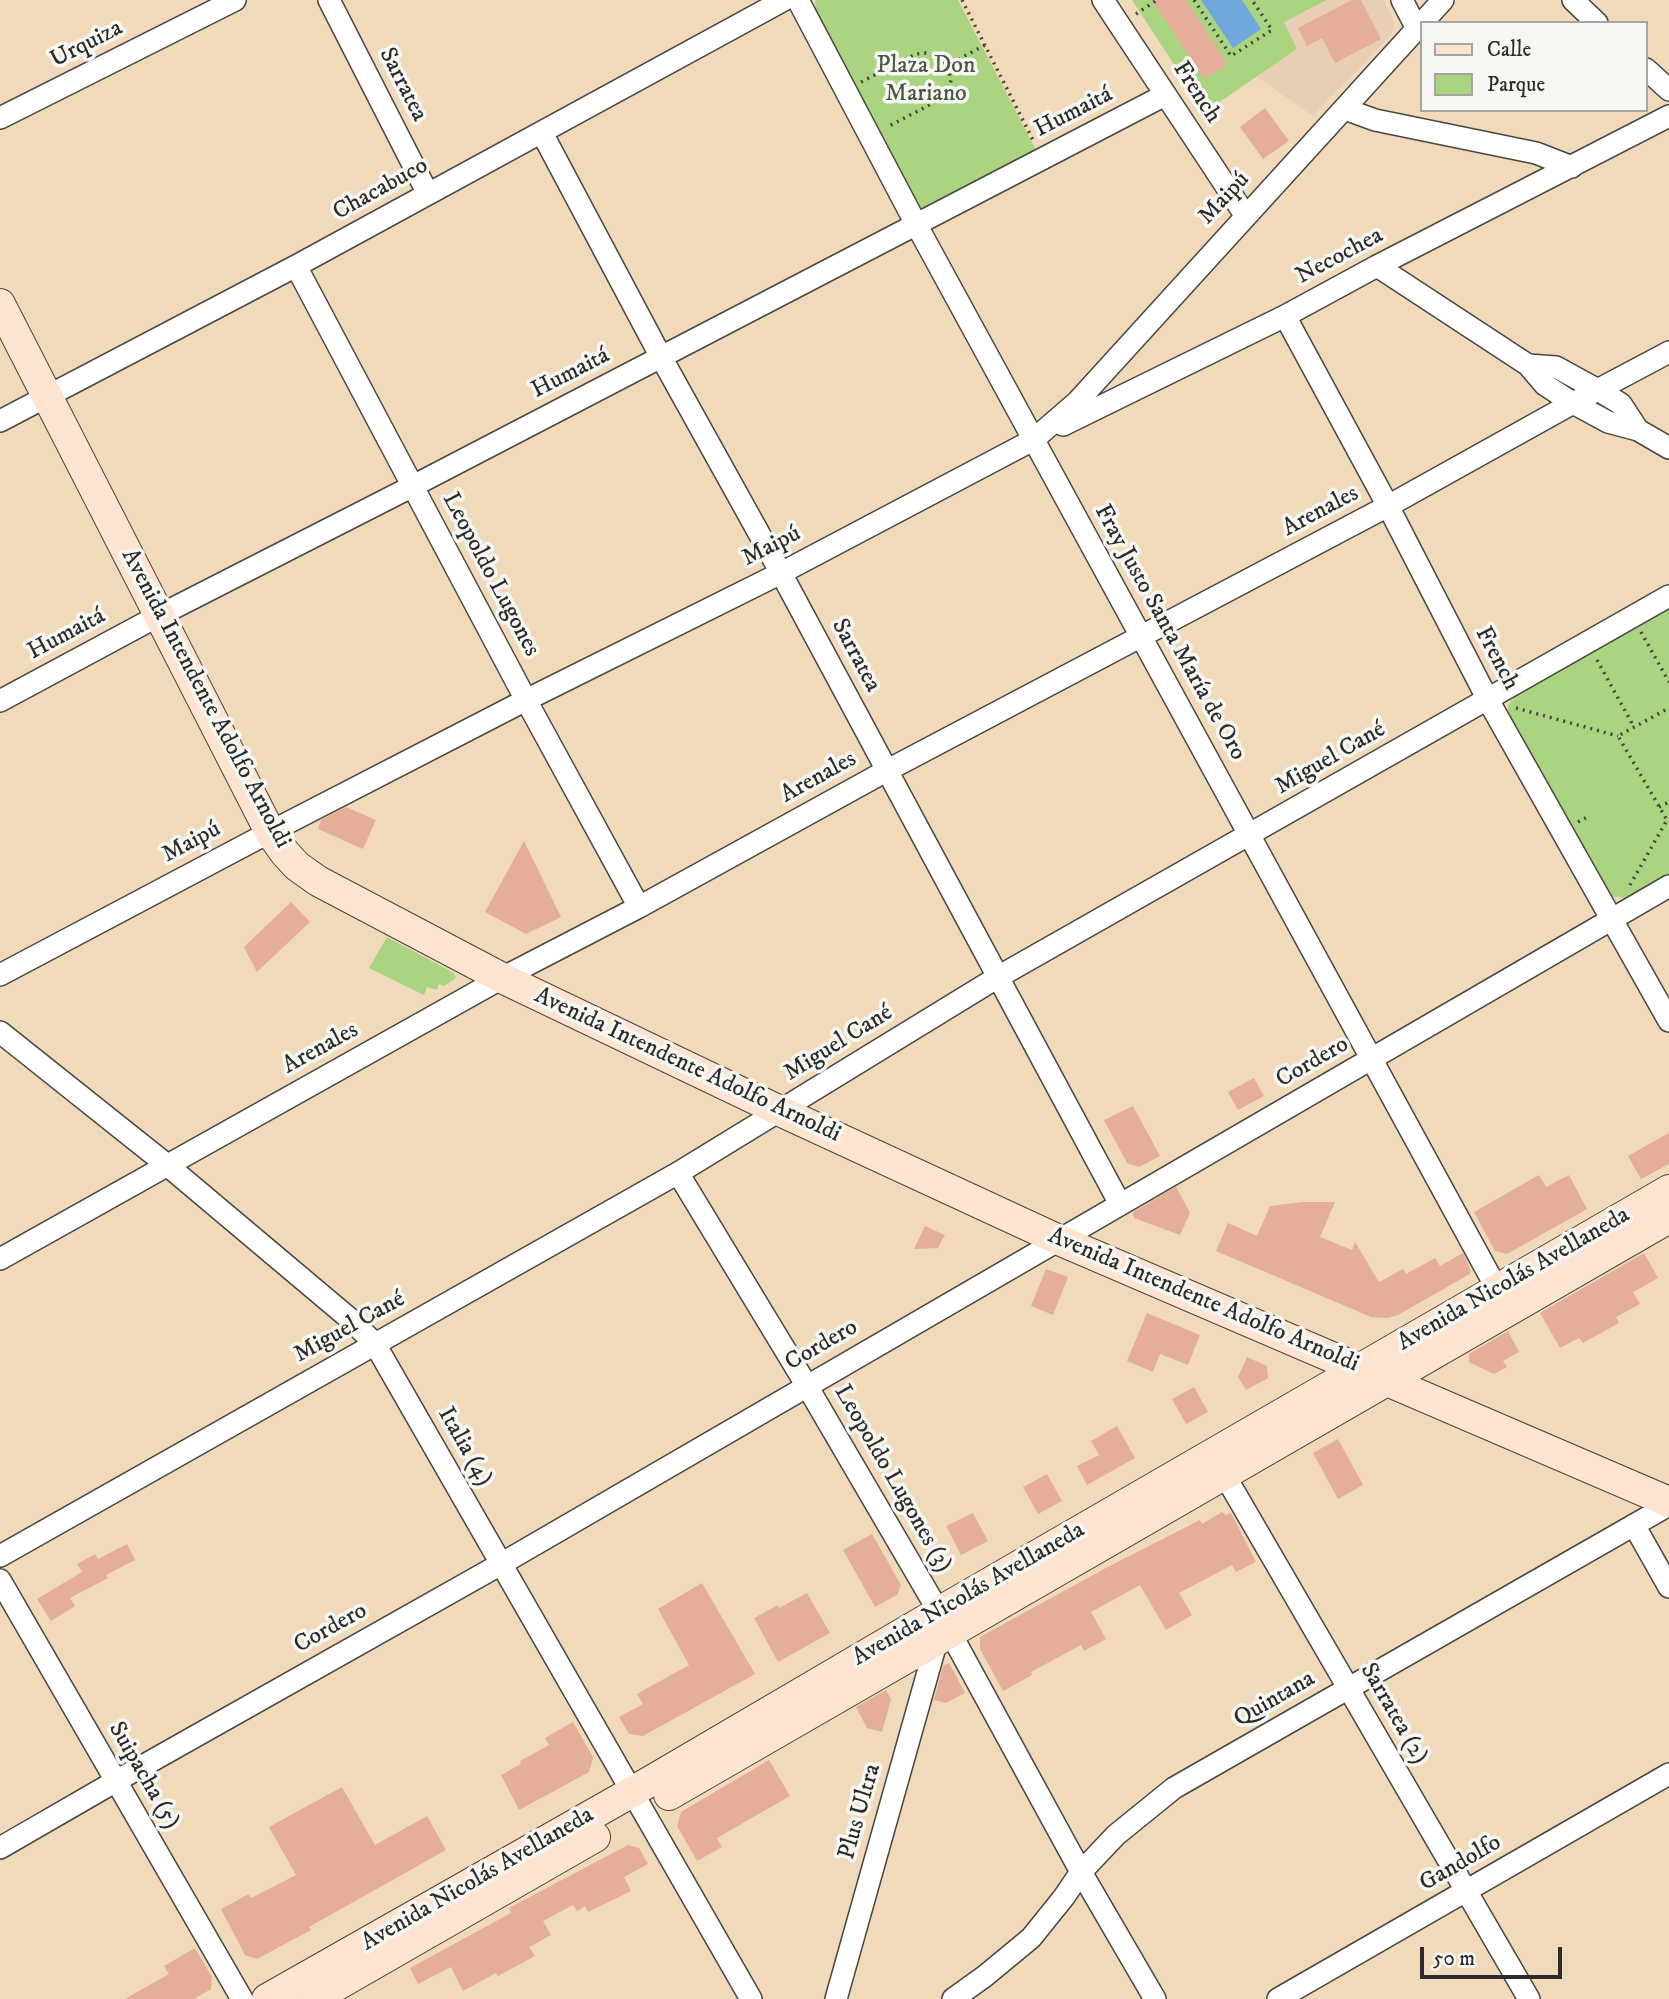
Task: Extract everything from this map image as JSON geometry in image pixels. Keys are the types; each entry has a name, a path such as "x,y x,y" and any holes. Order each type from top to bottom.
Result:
{"main road":[{"name":"Avenida Intendente Adolfo Arnoldi","path":"0,304 271,832 297,866 318,881 502,978 780,1111 1059,1240 1669,1503"},
{"name":"Avenida Nicolás Avellaneda","path":"1373,1375 1497,1289 1669,1190"},
{"name":"Avenida Nicolás Avellaneda","path":"267,1999 637,1801 942,1628 1373,1375 1669,1217"},
{"name":"Avenida Nicolás Avellaneda","path":"313,1999 637,1801"}],"street":[{"name":"Urquiza","path":"0,118 235,0"},
{"name":"Sarratea","path":"329,0 428,194"},
{"name":"Chacabuco","path":"0,421 296,266 784,0"},
{"name":"Fray Justo Santa María de Oro","path":"798,0 1033,440 1497,1289"},
{"name":"French","path":"1103,0 1245,215"},
{"path":"1402,0 1416,27"},
{"name":"Maipú","path":"1422,21 1443,0"},
{"path":"1573,0 1595,21"},
{"name":"Maipú","path":"0,975 271,832 526,700 781,573 1033,440 1077,402 1420,23"},
{"path":"1648,71 1669,90"},
{"name":"Humaitá","path":"0,701 158,616 1165,94"},
{"path":"1345,109 1375,120 1536,153 1572,167"},
{"name":"Necochea","path":"1033,440 1285,316 1669,116"},
{"name":"Sarratea","path":"542,133 1120,1205"},
{"name":"Leopoldo Lugones","path":"296,266 639,907"},
{"path":"1377,266 1528,365 1545,385 1573,403 1608,422 1639,430 1669,448"},
{"name":"French","path":"1285,316 1388,506 1488,700 1669,1021"},
{"name":"Arenales","path":"0,1259 502,978 639,907 886,771 1388,506 1669,352"},
{"path":"1528,365 1556,367 1598,390 1621,404 1639,430"},
{"name":"Miguel Cané","path":"0,1556 678,1173 998,977 1669,596"},
{"name":"Cordero","path":"0,1848 501,1564 1669,886"},
{"name":"Italia (4)","path":"0,1031 167,1165 350,1319 375,1344 751,1999"},
{"name":"Leopoldo Lugones (3)","path":"678,1173 807,1386 1155,1999"},
{"name":"Sarratea (2)","path":"1218,1464 1530,1999"},
{"name":"Quintana","path":"953,1999 1031,1938 1081,1872 1116,1835 1174,1787 1669,1503"},
{"path":"1634,1525 1669,1587"},
{"name":"Suipacha (5)","path":"0,1580 242,1999"},
{"name":"Plus Ultra","path":"836,1999 942,1628"},
{"name":"Gandolfo","path":"1278,1999 1669,1774"}],"path":[{"path":"962,0 1043,158"},
{"path":"1120,25 1157,0"},
{"path":"1194,0 1231,56 1272,30 1252,0"},
{"path":"946,66 985,45"},
{"path":"845,90 916,54 935,56 943,61 949,71 951,80 945,97 870,136"},
{"path":"1632,617 1669,682"},
{"path":"1587,643 1634,727"},
{"path":"1488,700 1618,736 1667,820 1629,886"},
{"path":"1618,736 1669,708"},
{"path":"1659,807 1669,802"}],"shaded area":[{"path":"1327,0 1384,0 1394,21 1392,34 1313,116 1257,77 1297,49 1284,22"}],"green space":[{"name":"Plaza Don Mariano","path":"815,0 958,0 1036,150 929,208 916,205 816,12"},
{"path":"1132,0 1327,0 1284,22 1297,49 1205,112"},
{"path":"1669,605 1669,875 1629,898 1614,897 1605,888 1508,715 1508,705 1516,695"},
{"path":"387,937 454,973 456,978 444,986 439,984 437,990 427,987 424,995 369,968"}],"water":[{"path":"1201,0 1242,0 1261,29 1233,48"}],"building":[{"path":"1152,0 1186,0 1228,64 1204,79"},
{"path":"1352,0 1361,0 1381,39 1335,63 1322,38 1307,46 1298,28"},
{"path":"1265,108 1289,141 1263,159 1240,127"},
{"path":"346,807 376,820 363,849 318,829 321,820"},
{"path":"524,841 561,917 526,934 485,912"},
{"path":"291,902 310,922 257,972 244,947"},
{"path":"1254,1078 1264,1096 1238,1110 1228,1092"},
{"path":"1133,1106 1160,1156 1139,1167 1127,1163 1104,1120"},
{"path":"1669,1133 1669,1164 1641,1179 1628,1156"},
{"path":"1539,1175 1546,1187 1569,1175 1587,1209 1507,1254 1495,1251 1474,1212"},
{"path":"1176,1187 1190,1213 1180,1235 1134,1218 1133,1212"},
{"path":"1335,1202 1320,1237 1352,1250 1355,1242 1379,1282 1403,1269 1406,1274 1435,1258 1440,1266 1463,1253 1470,1274 1398,1315 1387,1318 1371,1317 1216,1251 1228,1223 1257,1236 1270,1206"},
{"path":"925,1226 945,1235 938,1248 914,1249"},
{"path":"1644,1253 1658,1278 1633,1292 1640,1304 1616,1317 1619,1323 1583,1343 1579,1338 1560,1348 1540,1313"},
{"path":"1046,1269 1068,1277 1053,1315 1031,1306"},
{"path":"1147,1313 1200,1335 1188,1365 1160,1354 1153,1372 1127,1361"},
{"path":"1508,1331 1519,1352 1503,1361 1507,1367 1494,1374 1469,1362 1469,1354"},
{"path":"1247,1357 1267,1366 1268,1378 1246,1390 1238,1377"},
{"path":"1194,1387 1208,1412 1186,1424 1172,1399"},
{"path":"1117,1426 1135,1458 1087,1485 1077,1466 1099,1455 1091,1441"},
{"path":"1338,1439 1363,1485 1338,1499 1313,1453"},
{"path":"1047,1474 1062,1501 1038,1514 1023,1487"},
{"path":"1222,1512 1226,1515 1231,1513 1256,1562 1236,1572 1232,1565 1179,1593 1192,1615 1166,1630 1140,1585 1091,1612 1106,1639 1084,1651 1081,1645 1031,1672 1032,1675 1003,1691 980,1649 980,1637 1104,1569 1200,1520 1202,1524"},
{"path":"973,1513 988,1541 961,1555 946,1526"},
{"path":"872,1534 901,1585 897,1595 875,1607 843,1550"},
{"path":"127,1544 135,1560 70,1598 75,1606 51,1621 37,1599 82,1572 77,1564 95,1554 98,1559"},
{"path":"702,1583 755,1674 643,1736 629,1734 619,1717 643,1704 637,1694 689,1665 658,1609"},
{"path":"807,1593 830,1633 778,1662 754,1618"},
{"path":"949,1663 965,1693 946,1703 934,1700 943,1666"},
{"path":"886,1690 891,1699 882,1732 867,1728 856,1707"},
{"path":"573,1722 593,1757 589,1772 519,1810 501,1775 549,1745 545,1738"},
{"path":"769,1760 790,1796 717,1838 722,1847 697,1861 677,1826 681,1812"},
{"path":"342,1787 375,1845 427,1816 446,1850 257,1959 245,1955 221,1909 249,1894 251,1898 296,1875 269,1827"},
{"path":"628,1845 639,1848 648,1864 624,1877 631,1891 588,1912 585,1906 577,1911 573,1905 543,1921 551,1935 529,1947 535,1956 463,1991 451,1967 418,1984 410,1968 511,1913 509,1908"},
{"path":"195,1948 212,1977 211,1989 194,1999 125,1999 169,1974 164,1966"}]}
